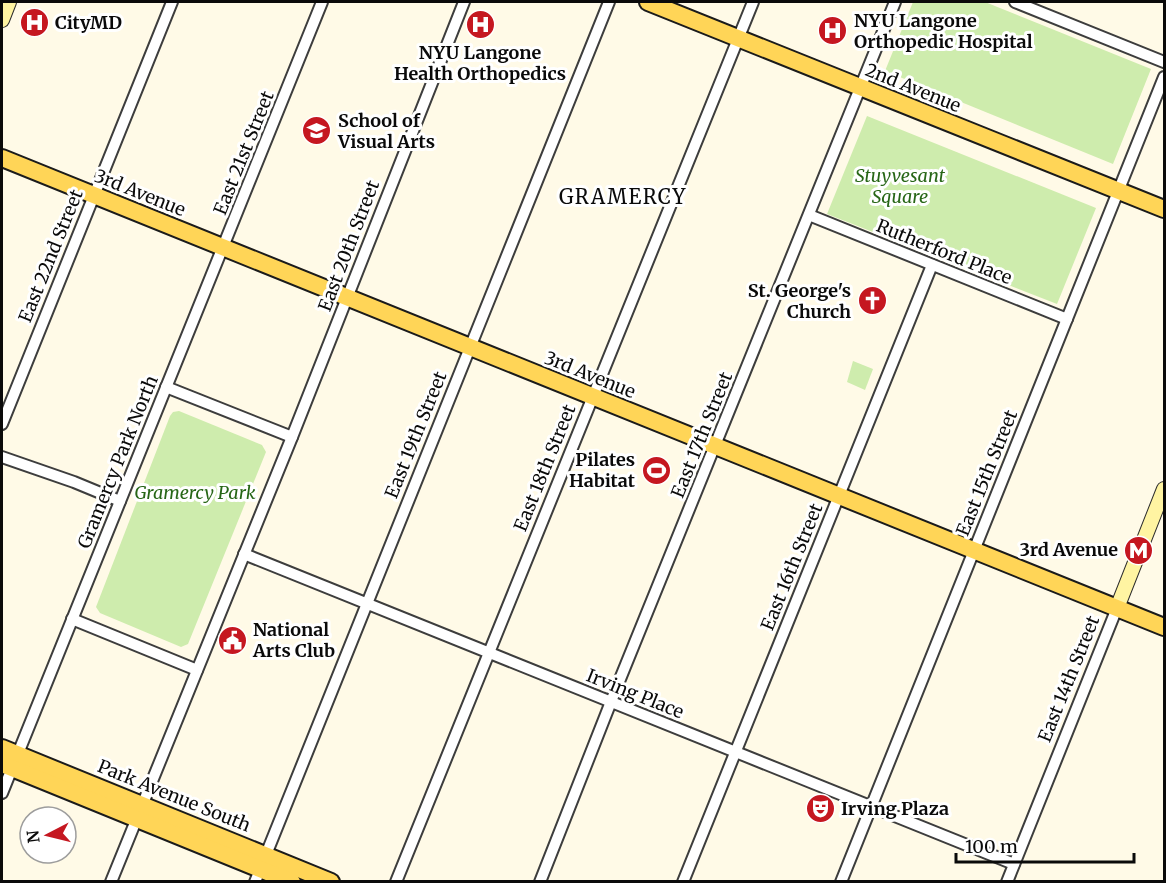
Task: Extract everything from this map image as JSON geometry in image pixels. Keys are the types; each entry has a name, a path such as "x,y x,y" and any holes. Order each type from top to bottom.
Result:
{"main road":[{"path":"2,20 9,2"},
{"name":"2nd Avenue","path":"648,2 1164,209"},
{"name":"3rd Avenue","path":"2,158 1164,627"},
{"name":"East 14th Street","path":"1117,609 1164,489"},
{"name":"Park Avenue South","path":"2,748 10,762 140,812 292,882"},
{"name":"Park Avenue South","path":"260,868 331,882"}],"street":[{"name":"East 22nd Street","path":"2,424 172,2"},
{"name":"East 21st Street","path":"194,316 322,2"},
{"name":"East 20th Street","path":"197,670 464,2"},
{"name":"East 19th Street","path":"260,868 609,2"},
{"name":"East 18th Street","path":"396,882 753,2"},
{"name":"East 17th Street","path":"540,882 895,2"},
{"path":"1014,2 1037,6 1164,62"},
{"name":"East 15th Street","path":"841,882 1164,77"},
{"name":"Rutherford Place","path":"809,215 1067,319"},
{"name":"East 16th Street","path":"683,882 932,265"},
{"name":"Gramercy Park North","path":"72,620 194,316"},
{"path":"166,387 292,437"},
{"path":"2,457 120,501"},
{"name":"Irving Place","path":"244,554 1014,864"},
{"name":"East 14th Street","path":"1007,882 1117,609"},
{"path":"2,793 10,762 72,620 197,670 111,882"}],"green space":[{"path":"913,2 985,2 1151,69 1113,164 885,71"},
{"name":"Stuyvesant Square","path":"867,116 1096,208 1057,304 827,214"},
{"path":"853,361 873,369 865,390 847,382"},
{"name":"Gramercy Park","path":"179,411 262,445 266,452 188,644 181,647 100,613 96,607 170,416 173,412"}],"place":[{"name":"CityMD","path":"34,23"},
{"name":"NYU Langone Health Orthopedics","path":"480,24"},
{"name":"NYU Langone Orthopedic Hospital","path":"833,31"},
{"name":"School of Visual Arts","path":"317,131"},
{"name":"St. George's Church","path":"872,301"},
{"name":"Pilates Habitat","path":"656,470"},
{"name":"3rd Avenue","path":"1139,550"},
{"name":"National Arts Club","path":"232,640"},
{"name":"Irving Plaza","path":"820,809"}],"district":[{"name":"GRAMERCY","path":"623,197"}]}
